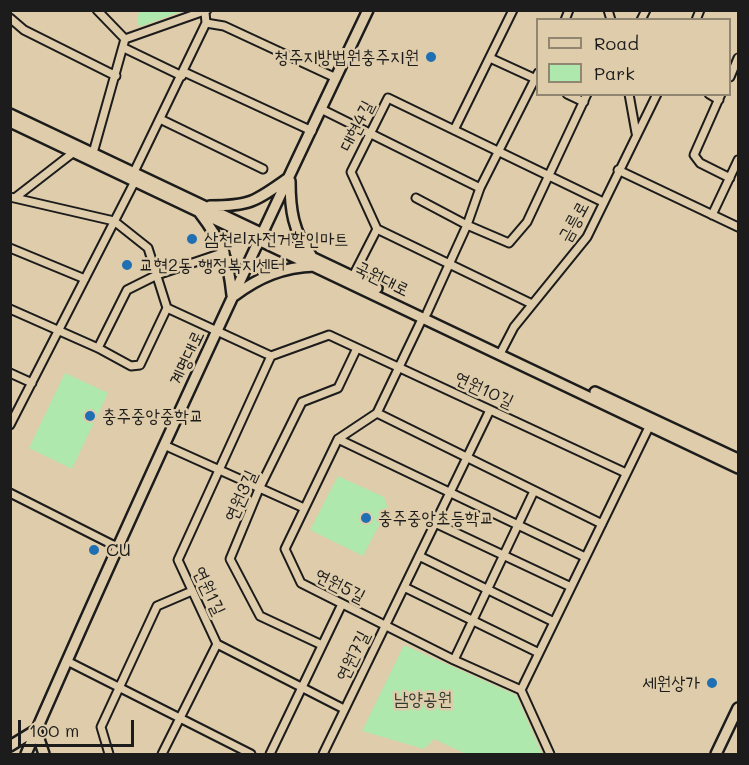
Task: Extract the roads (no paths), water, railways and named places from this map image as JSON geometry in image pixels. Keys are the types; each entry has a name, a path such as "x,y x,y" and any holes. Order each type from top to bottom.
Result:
{"street":[{"path":"93,153 125,39 98,10"},
{"name":"계명대로","path":"26,754 117,547 218,331 260,235 290,178 368,10"},
{"path":"454,130 513,10"},
{"path":"10,424 114,221 206,23 206,11 125,39"},
{"path":"10,18 24,30 116,76"},
{"path":"206,23 224,26 336,78"},
{"path":"124,48 312,131"},
{"path":"490,58 536,77"},
{"path":"731,73 738,58"},
{"path":"338,439 377,413 467,225 480,188 536,79"},
{"path":"571,96 584,102"},
{"path":"416,198 467,225 509,243 527,222 586,96"},
{"path":"629,96 636,133"},
{"name":"금릉로","path":"502,351 514,327 587,237 656,96"},
{"path":"720,97 694,155 700,163 730,178"},
{"name":"대현4길","path":"377,229 351,172 388,98 603,202"},
{"path":"321,109 480,188"},
{"name":"국원대로","path":"10,114 93,153 134,176"},
{"path":"160,119 263,169"},
{"name":"국원대로","path":"10,122 353,276 425,315"},
{"path":"13,197 74,152"},
{"path":"712,215 738,160"},
{"path":"618,170 738,227"},
{"path":"290,178 262,197 240,206 201,208 225,252 232,297 257,279 287,269 318,266"},
{"path":"290,178 290,211 300,241 312,257"},
{"path":"10,309 98,348 131,366 140,365 166,308 148,248 114,221 13,197"},
{"path":"353,276 377,229 532,304"},
{"name":"국원대로","path":"260,235 318,266 738,459"},
{"path":"10,248 85,279"},
{"path":"98,348 127,290 157,275 225,252"},
{"path":"166,308 271,356"},
{"name":"연원10길","path":"271,356 329,335 626,473"},
{"name":"연원3길","path":"322,645 260,616 230,559 259,489 302,402 338,388 357,348"},
{"name":"국원대로","path":"502,351 738,468"},
{"name":"연원1길","path":"271,356 178,560 217,644 344,709"},
{"path":"10,373 32,383"},
{"name":"연원7길","path":"323,754 490,410"},
{"path":"377,413 602,524"},
{"path":"550,754 521,690 650,425"},
{"path":"338,439 585,557"},
{"name":"연원5길","path":"338,439 285,549 301,583 454,660 521,690"},
{"path":"164,445 304,508"},
{"path":"454,660 534,491"},
{"path":"10,493 117,547"},
{"path":"435,523 571,587"},
{"path":"419,556 554,622"},
{"path":"404,587 539,653"},
{"path":"109,754 101,727 157,606 192,591"},
{"path":"270,754 342,604"},
{"path":"162,754 217,644"},
{"path":"67,661 250,754"},
{"path":"716,754 737,713"},
{"path":"10,746 36,730 44,754"}],"place":[{"name":"청주지방법원충주지원","path":"431,57"},
{"name":"삼천리자전거할인마트","path":"192,239"},
{"name":"교현2동 행정복지센터","path":"127,265"},
{"name":"충주중앙중학교","path":"90,416"},
{"name":"충주중앙초등학교","path":"366,518"},
{"name":"CU","path":"94,550"},
{"name":"세원상가","path":"712,683"}],"park label":[{"name":"남양공원","path":"423,699"}]}
